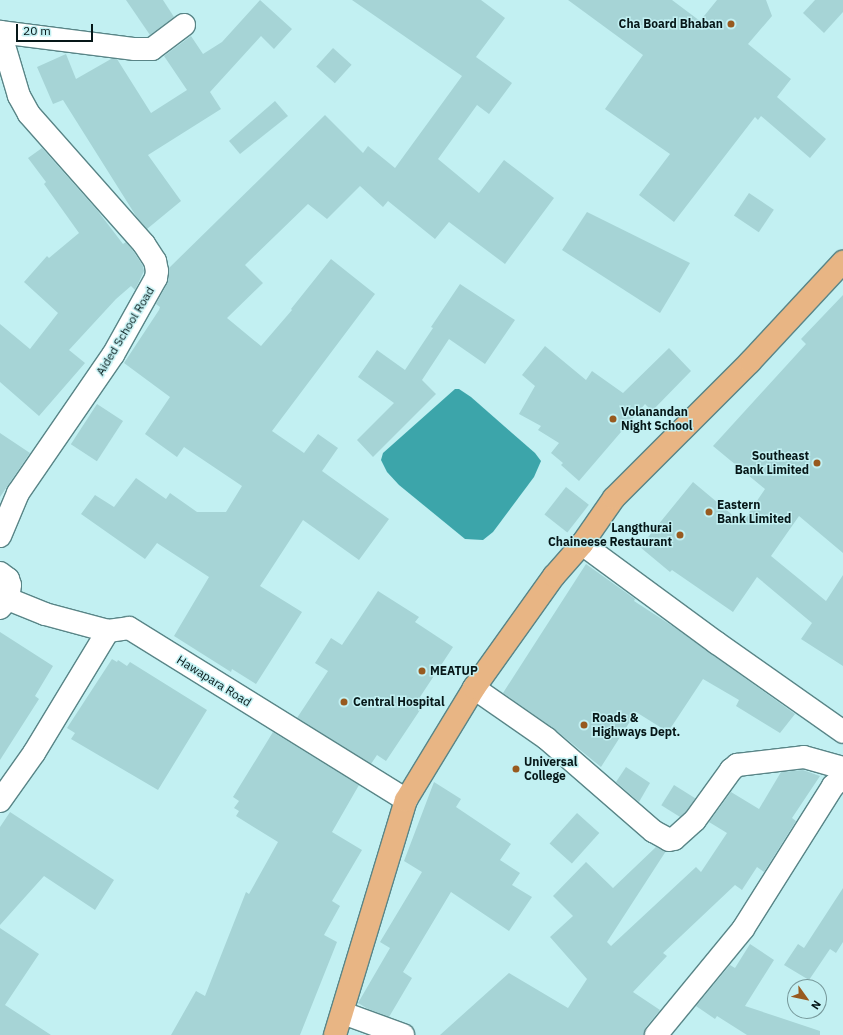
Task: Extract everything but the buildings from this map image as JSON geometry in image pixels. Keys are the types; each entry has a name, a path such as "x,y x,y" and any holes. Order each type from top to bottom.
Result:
{"main road":[{"path":"335,1035 343,1013 406,800 474,688 554,576 582,544 614,498 750,362 843,262"}],"street":[{"path":"0,32 135,49 152,49 184,25"},
{"name":"Aided School Road","path":"0,32 19,96 29,114 144,244 155,261 157,270 156,278 113,354 18,493 0,536"},
{"path":"582,544 717,643 843,732"},
{"path":"0,572 8,579 10,585 4,604"},
{"name":"Hawapara Road","path":"4,604 108,631 128,628 406,800"},
{"path":"0,801 34,753 108,631"},
{"path":"474,688 546,738 654,830 669,840 674,839 695,820 730,770 737,765 804,757 843,768"},
{"path":"656,1035 743,929 833,786 843,777"},
{"path":"343,1013 403,1035"}],"water":[{"path":"455,389 459,389 471,397 535,453 541,461 534,477 493,532 483,540 465,539 399,485 387,472 381,460 383,453"}],"place":[{"name":"Cha Board Bhaban","path":"731,24"},
{"name":"Volanandan Night School","path":"613,419"},
{"name":"Southeast Bank Limited","path":"817,463"},
{"name":"Eastern Bank Limited","path":"709,512"},
{"name":"Langthurai Chaineese Restaurant","path":"680,535"},
{"name":"MEATUP","path":"422,671"},
{"name":"Central Hospital","path":"344,702"},
{"name":"Roads & Highways Dept.","path":"584,725"},
{"name":"Universal College","path":"516,769"}]}
